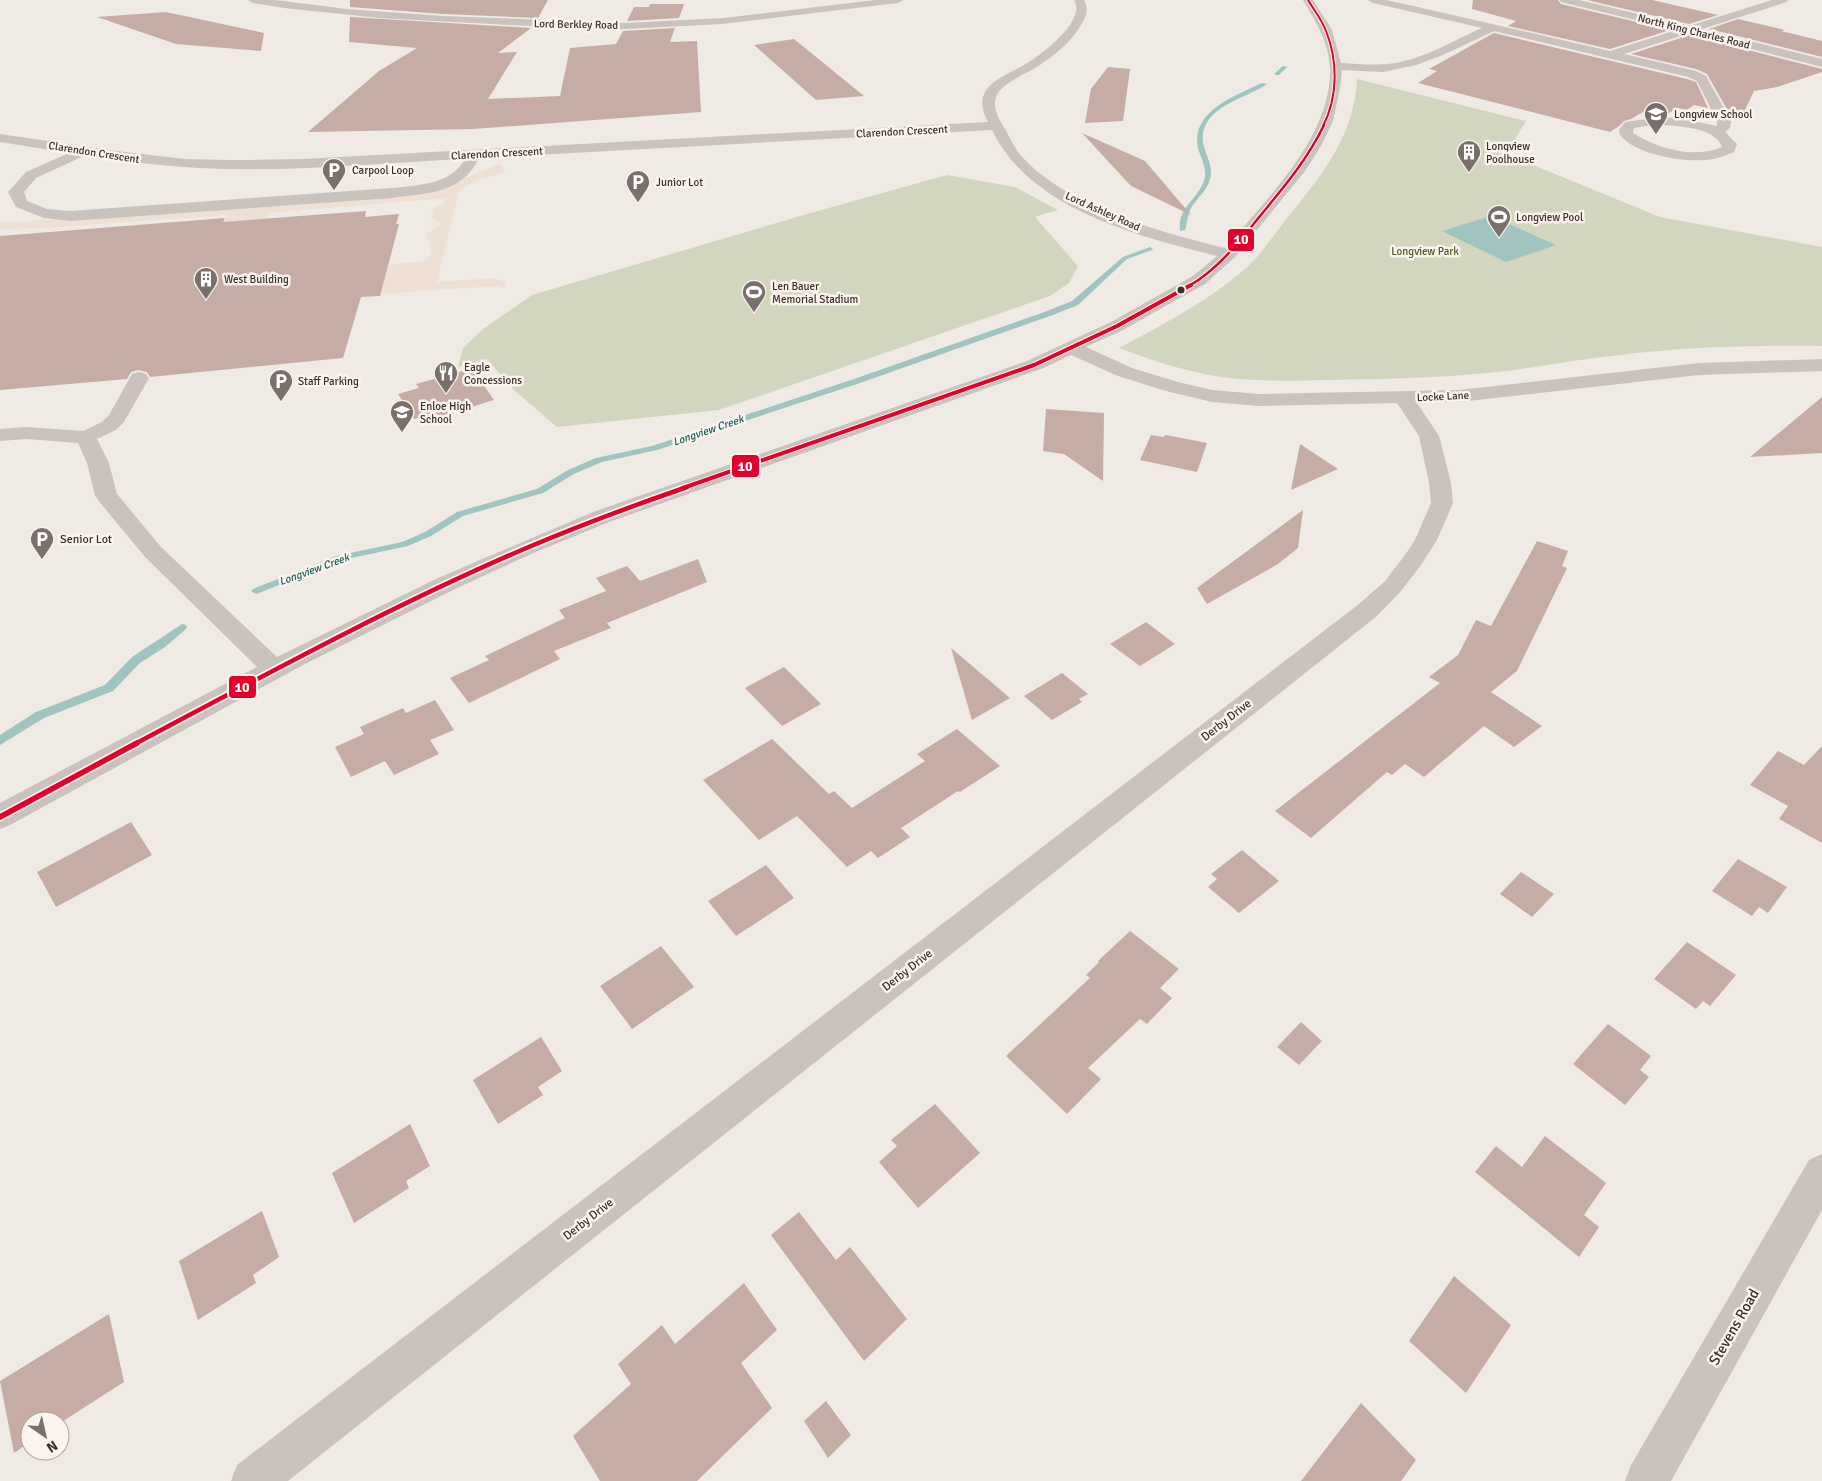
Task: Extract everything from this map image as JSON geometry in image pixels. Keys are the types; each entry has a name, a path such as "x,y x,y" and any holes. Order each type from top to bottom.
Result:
{"street":[{"name":"Lord Berkley Road","path":"253,0 320,9 450,20 589,25 663,25 736,20 822,11 898,0"},
{"name":"Lord Ashley Road","path":"1079,0 1082,13 1070,33 1048,54 1008,78 990,94 988,108 996,126 1016,158 1039,179 1065,195 1112,218 1173,240 1229,254"},
{"path":"0,817 378,615 539,541 601,517 1034,365 1072,348 1164,301 1199,280 1229,254 1300,168 1314,146 1326,121 1331,104 1336,66 1326,30 1308,0"},
{"path":"1373,0 1692,74 1702,79 1724,121 1723,128 1716,132 1685,124 1652,121 1630,125 1626,130 1627,135 1646,147 1696,156 1717,154 1729,149 1730,144 1716,132"},
{"name":"North King Charles Road","path":"1565,0 1822,63"},
{"path":"1610,55 1783,0"},
{"path":"1336,66 1382,68 1400,66 1429,56 1493,27"},
{"name":"Clarendon Crescent","path":"0,138 86,150 119,157 177,162 245,164 474,154 996,126"},
{"path":"86,150 32,175 16,192 21,204 44,213 70,216 392,193 429,188 452,181 463,174 474,154"},
{"name":"Locke Lane","path":"1072,348 1126,372 1172,387 1212,396 1259,400 1404,398 1510,391 1699,369 1822,365"},
{"path":"0,435 26,433 86,437 109,426 117,418 139,378"},
{"name":"Derby Drive","path":"253,1481 1368,610 1393,586 1414,560 1426,540 1442,503 1438,474 1429,436 1404,398"},
{"path":"86,437 98,463 106,495 153,552 274,669"},
{"name":"Stevens Road","path":"1647,1481 1822,1174"}],"green space":[{"name":"Longview Park","path":"1357,79 1526,121 1506,154 1660,217 1822,247 1822,346 1695,348 1461,375 1394,379 1282,381 1238,379 1209,375 1186,370 1119,348 1211,295 1239,274 1257,256 1310,190 1332,157 1342,139 1349,120"},
{"name":"Len Bauer Memorial Stadium","path":"947,175 1015,187 1058,210 1035,217 1078,266 1069,283 1050,296 719,410 557,427 514,390 487,359 458,367 463,348 483,329 532,295"}],"shaded area":[{"path":"500,164 506,172 475,181 459,191 437,282 495,278 505,282 505,286 502,288 497,286 380,294 388,265 423,261 432,254 429,240 425,234 439,226 440,222 431,218 434,206 444,205 446,198 268,213 265,219 223,223 228,215 0,230 0,222 70,219 439,189"}],"water":[{"name":"Longview Pool","path":"1491,216 1556,245 1506,262 1442,231"}],"building":[{"path":"350,0 548,0 538,18 443,14 350,7"},
{"path":"1473,0 1558,0 1561,4 1670,30 1610,49 1508,26 1516,21 1472,9"},
{"path":"1587,0 1652,0 1718,15 1689,24"},
{"path":"650,4 684,4 679,18 627,21 634,7 649,7"},
{"path":"166,12 264,33 261,51 176,44 97,17"},
{"path":"350,17 531,28 498,53 517,52 488,99 560,96 570,48 616,44 623,31 675,28 670,42 697,41 701,112 473,129 308,132 379,71 417,48 349,42"},
{"path":"1738,19 1822,41 1822,57 1709,29"},
{"path":"1494,33 1696,82 1708,108 1694,105 1687,110 1678,108 1669,113 1650,108 1624,121 1610,132 1418,83 1437,71 1429,69"},
{"path":"1690,35 1822,69 1822,72 1777,87 1754,91 1743,114 1728,111 1707,74 1696,69 1631,54"},
{"path":"794,39 864,96 816,100 754,45"},
{"path":"1108,67 1130,69 1123,121 1085,123 1091,89"},
{"path":"1082,133 1145,161 1191,215 1131,186"},
{"name":"West Building","path":"366,211 365,217 399,214 396,224 399,224 380,296 361,297 343,358 150,377 147,372 138,370 131,372 127,379 0,390 0,236 225,218 223,222"},
{"name":"Eagle Concessions","path":"466,370 469,373 474,371 494,400 439,417 436,413 414,419 398,394 419,388 416,384"},
{"path":"1822,397 1822,453 1750,457"},
{"path":"1046,409 1104,413 1103,481 1064,454 1043,451"},
{"path":"1151,435 1163,437 1166,435 1207,443 1197,472 1140,460"},
{"path":"1300,444 1338,469 1291,490"},
{"path":"1303,510 1298,548 1278,564 1207,604 1197,588"},
{"path":"1537,541 1568,551 1562,566 1567,568 1517,671 1491,692 1542,726 1514,747 1484,726 1424,777 1405,764 1392,775 1387,772 1311,838 1275,811 1440,683 1429,677 1458,655 1476,620 1491,626"},
{"path":"698,559 707,582 607,623 611,628 554,651 560,659 469,703 450,678 489,660 485,656 565,618 559,610 606,591 596,578 627,566 640,581"},
{"path":"1146,622 1175,644 1140,666 1110,644"},
{"path":"951,648 1010,698 972,720"},
{"path":"784,667 821,704 782,726 745,688"},
{"path":"1062,673 1088,694 1079,699 1082,702 1052,720 1024,696"},
{"path":"435,700 454,730 430,740 439,754 394,775 385,761 351,777 335,747 364,734 360,727 403,708 406,713"},
{"path":"957,729 1000,766 901,828 910,837 878,858 871,851 847,867 797,816 759,840 703,780 772,739 829,794 834,791 852,808 925,761 917,754"},
{"path":"1822,746 1822,843 1779,819 1788,806 1750,785 1778,751 1804,765"},
{"path":"131,822 152,855 56,907 37,872"},
{"path":"1242,850 1279,881 1239,913 1208,887 1217,879 1211,874"},
{"path":"1738,859 1787,887 1768,913 1759,907 1752,916 1712,891"},
{"path":"766,865 794,898 736,936 708,901"},
{"path":"1521,872 1554,894 1532,917 1500,894"},
{"path":"1130,931 1179,969 1160,988 1172,998 1147,1024 1140,1019 1088,1068 1101,1079 1067,1114 1006,1056 1090,978 1086,975"},
{"path":"1687,942 1736,975 1710,1006 1703,1001 1696,1009 1654,979"},
{"path":"661,946 694,987 632,1029 600,986"},
{"path":"1301,1022 1322,1041 1299,1065 1277,1047"},
{"path":"1608,1024 1651,1056 1640,1070 1649,1077 1625,1105 1573,1064"},
{"path":"541,1037 562,1071 538,1087 543,1095 498,1124 473,1080"},
{"path":"935,1104 980,1153 918,1208 879,1162 897,1146 891,1140"},
{"path":"410,1124 430,1166 406,1181 409,1188 354,1223 332,1173"},
{"path":"1545,1136 1606,1183 1584,1215 1599,1227 1579,1257 1475,1172 1496,1146 1522,1167"},
{"path":"262,1211 279,1257 253,1275 256,1283 198,1320 179,1261"},
{"path":"799,1212 836,1260 850,1247 907,1319 864,1361 771,1235"},
{"path":"1454,1276 1511,1325 1466,1393 1409,1341"},
{"path":"744,1283 777,1330 741,1363 772,1408 697,1481 600,1481 573,1436 631,1384 618,1364 662,1325 675,1344"},
{"path":"109,1314 124,1382 70,1417 70,1411 20,1411 20,1449 14,1453 0,1381"},
{"path":"826,1401 851,1435 828,1458 804,1421"},
{"path":"1361,1403 1416,1460 1401,1481 1301,1481"}],"waterway":[{"path":"1277,74 1285,67"},
{"path":"1182,230 1188,208 1203,189 1208,176 1200,143 1202,128 1207,119 1224,105 1264,84"},
{"name":"Longview Creek","path":"256,591 339,558 405,544 428,534 460,514 540,491 571,472 599,460 654,448 857,381 1050,313 1075,303 1125,258 1150,249"},
{"name":"Longview Creek","path":"0,741 40,715 109,688 136,660 161,644 182,627"}],"transit line":[{"name":"10","path":"0,817 296,658 523,549 601,517 1034,365 1117,326 1199,280 1229,254 1300,168 1314,146 1326,121 1334,88 1336,66 1326,30 1308,0"}],"place":[{"name":"Longview School","path":"1656,135"},
{"name":"Longview Poolhouse","path":"1469,173"},
{"name":"Carpool Loop","path":"334,191"},
{"name":"Junior Lot","path":"638,203"},
{"name":"Longview Pool","path":"1499,238"},
{"name":"West Building","path":"206,300"},
{"name":"Len Bauer Memorial Stadium","path":"754,313"},
{"name":"Eagle Concessions","path":"446,394"},
{"name":"Staff Parking","path":"281,402"},
{"name":"Enloe High School","path":"402,433"},
{"name":"Senior Lot","path":"42,560"}]}
